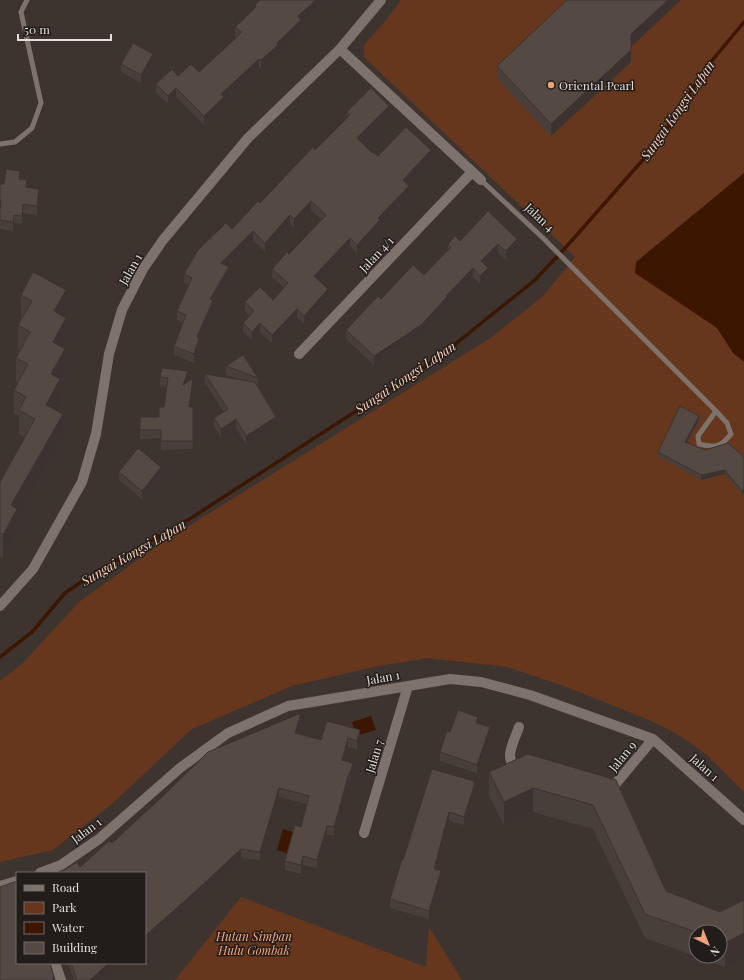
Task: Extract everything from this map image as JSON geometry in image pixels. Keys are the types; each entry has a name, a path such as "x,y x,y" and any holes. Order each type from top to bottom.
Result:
{"street":[{"name":"Jalan 1","path":"0,606 33,569 82,482 96,434 109,354 122,310 143,269 163,240 248,138 340,49 381,0"},
{"name":"Jalan 4","path":"340,49 481,180"},
{"name":"Jalan 4/1","path":"299,354 472,172"},
{"name":"Jalan 1","path":"43,872 61,865 99,838 180,768 228,733 288,706 450,679 481,682 530,695 653,739 744,820"},
{"name":"Jalan 7","path":"364,833 408,686"},
{"path":"519,727 509,756 511,762 517,768 532,772"},
{"name":"Jalan 9","path":"601,792 608,794 653,739"},
{"path":"0,886 16,881"},
{"path":"56,964 61,980"}],"lane":[{"path":"0,144 15,142 32,128 41,103 21,12 27,0"},
{"name":"Jalan 4","path":"481,180 595,289 716,411 727,423 731,434 724,443 711,447 699,444 698,436 716,411"}],"green space":[{"path":"401,0 744,0 744,792 708,756 688,741 666,728 644,718 569,688 508,667 427,658 378,666 292,686 192,729 113,803 53,850 0,862 0,681 23,663 79,602 160,544 492,337 543,296 575,257 364,57 364,45 387,19"},
{"name":"Hutan Simpan Hulu Gombak","path":"241,897 426,967 429,927 462,980 175,980"}],"water":[{"path":"744,173 744,362 733,353 717,328 635,273 636,262"},
{"path":"371,716 376,730 356,736 352,722"},
{"path":"283,829 293,832 287,853 277,850"}],"building":[{"path":"260,0 316,0 298,16 301,20 277,43 278,45 261,60 259,59 221,94 224,97 204,116 176,88 168,96 156,84 172,69 178,76 191,64 199,72 238,36 241,32 235,27 256,7 255,5"},
{"path":"567,0 668,0 631,34 631,50 551,124 497,66"},
{"path":"133,43 153,54 141,75 121,64"},
{"path":"371,88 389,106 357,138 372,153 373,152 378,156 406,127 431,150 403,180 409,186 378,218 380,220 357,245 350,238 314,276 328,289 304,316 297,309 272,335 260,323 252,332 243,323 254,311 245,302 260,287 273,300 288,283 272,269 287,252 289,254 326,215 311,201 294,219 290,215 265,243 253,231 221,263 229,267 210,299 213,300 197,337 199,338 194,354 174,346 186,315 177,311 192,278 184,274 198,250 226,223 232,229 258,201 260,203 313,147 315,150 350,115 347,112"},
{"path":"6,169 20,171 19,179 27,180 26,187 39,189 37,206 23,204 22,216 14,215 13,222 0,220 0,184 4,184"},
{"path":"488,211 517,239 506,251 498,244 481,261 488,268 480,276 473,268 421,325 374,356 346,330 378,296 381,299 413,265 424,275 451,247 448,244 455,236 460,241"},
{"path":"33,272 66,290 54,311 66,318 53,342 65,349 51,374 60,379 46,405 63,414 11,505 17,509 3,535 0,533 0,482 35,419 19,410 26,397 14,390 28,364 16,358 30,332 18,325 32,301 21,295"},
{"path":"243,355 258,378 226,366"},
{"path":"162,368 188,371 183,385 193,378 189,407 193,407 193,441 161,441 161,430 140,430 140,417 159,417 159,407 164,407 168,378 160,377"},
{"path":"205,374 255,382 276,417 246,436 236,419 221,429 214,418 228,409"},
{"path":"680,406 699,416 685,442 705,450 728,443 744,457 744,489 742,491 725,470 701,475 658,452"},
{"path":"138,448 161,467 142,491 119,472"},
{"path":"458,710 478,717 476,723 490,727 477,765 440,752 447,731 450,732"},
{"path":"301,713 295,733 321,740 327,721 360,730 357,741 348,738 342,760 353,763 334,827 327,826 317,860 303,856 301,865 285,861 295,825 301,827 309,796 279,788 260,852 241,849 146,935 146,872 61,872 77,862 80,867 109,841 112,843 208,752"},
{"path":"528,754 616,780 666,891 720,912 744,900 744,933 728,941 728,924 688,924 688,929 645,914 593,805 533,788 504,802 489,772"},
{"path":"432,769 474,781 474,786 464,817 449,812 434,869 441,871 429,911 390,899"},
{"path":"16,881 16,964 50,964 54,980 0,980 0,887"},
{"path":"71,964 108,964 90,980 77,980"}],"waterway":[{"name":"Sungai Kongsi Lapan","path":"0,657 32,632 65,593 96,572 188,520 438,358 535,280 656,145 705,69 744,22"}],"place":[{"name":"Oriental Pearl","path":"551,85"}]}
